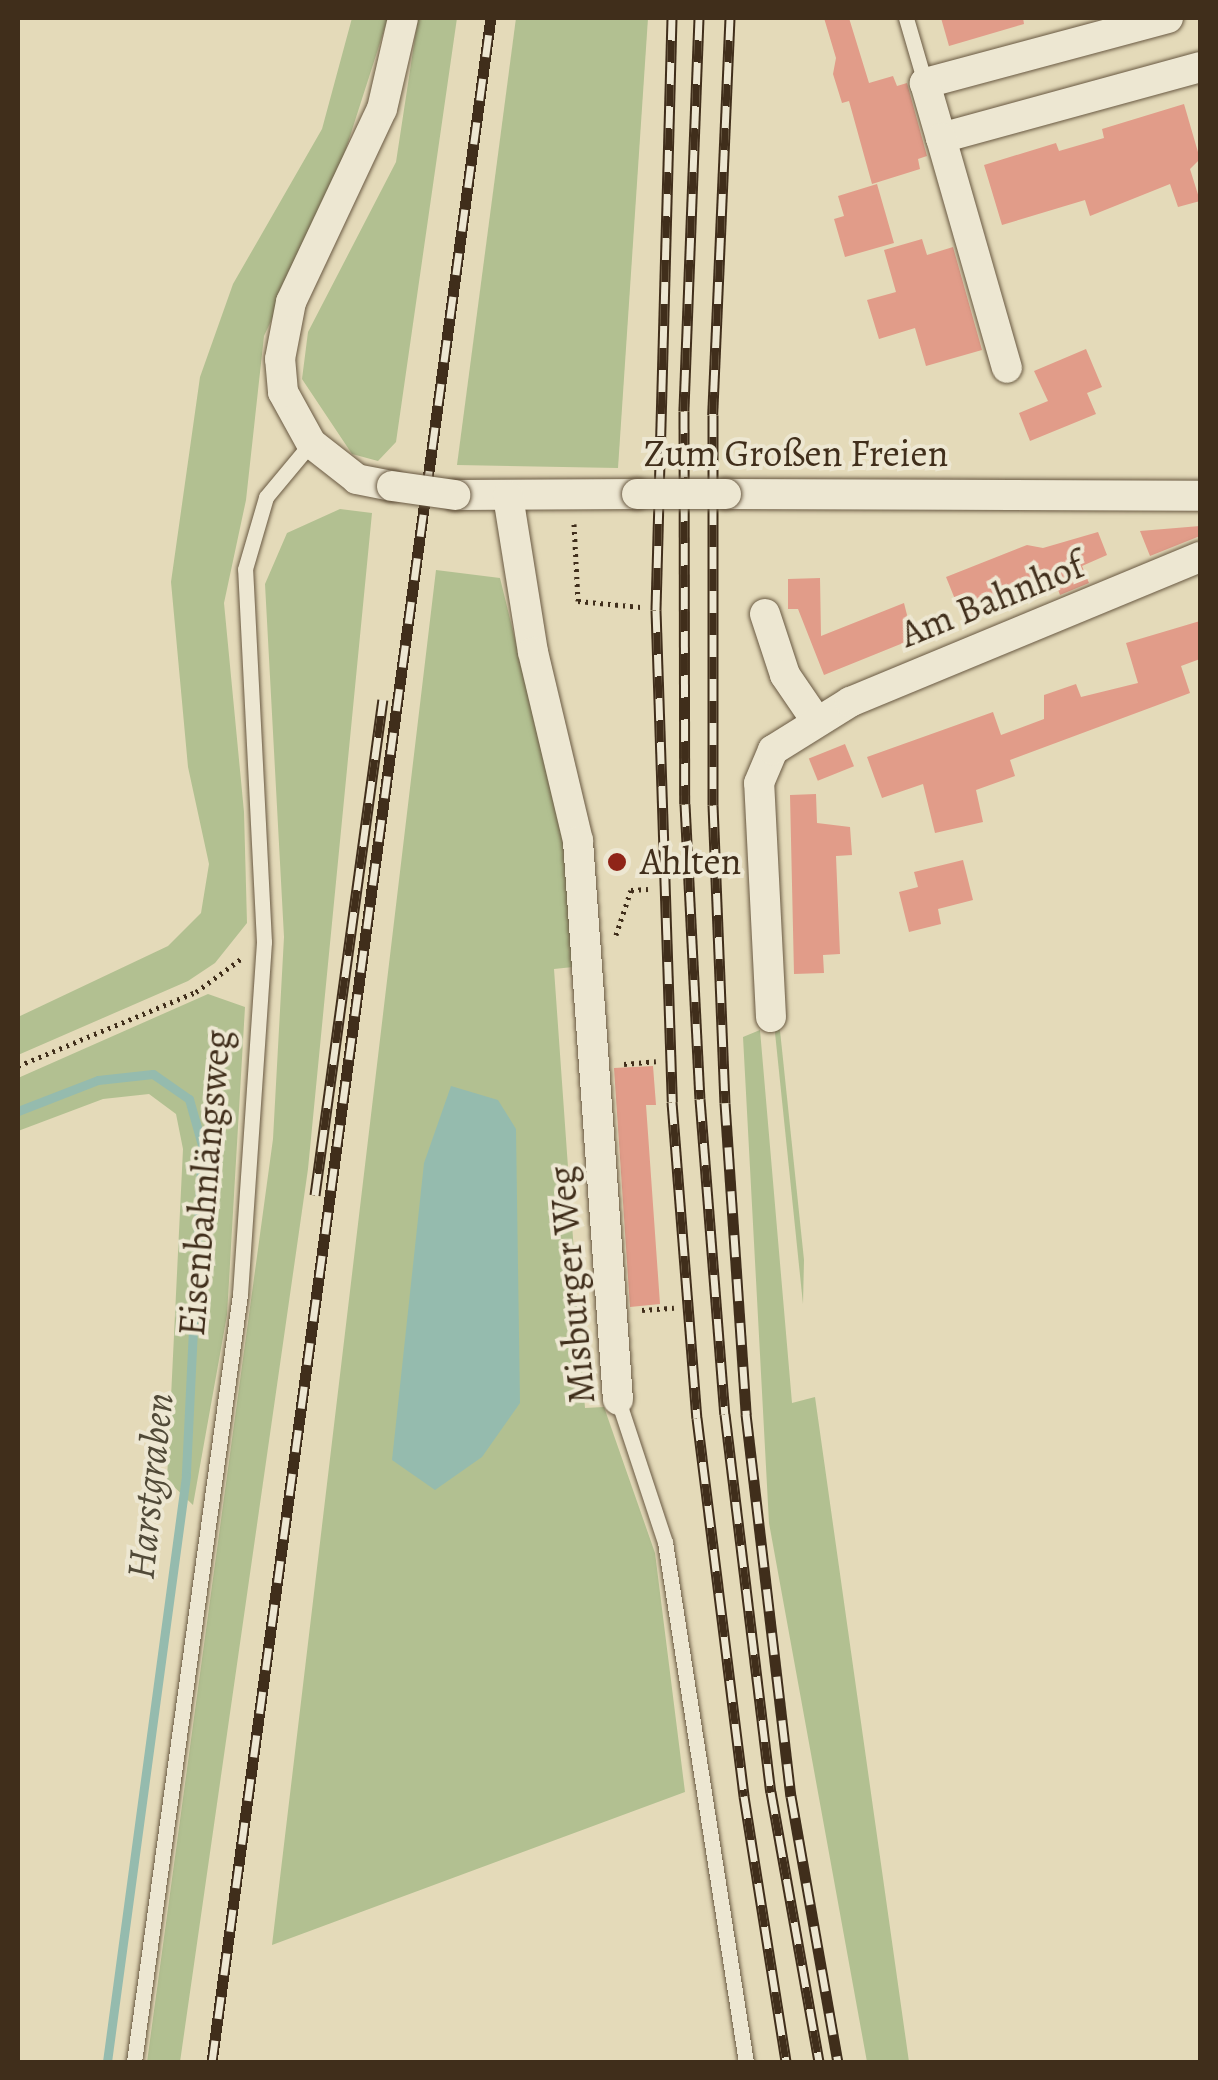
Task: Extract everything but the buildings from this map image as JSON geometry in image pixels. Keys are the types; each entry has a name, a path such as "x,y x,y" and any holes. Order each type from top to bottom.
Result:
{"street":[{"path":"311,444 283,392 283,330 382,109 403,18"},
{"path":"1007,368 925,83 1168,18"},
{"path":"941,138 1200,66"},
{"name":"Zum Großen Freien","path":"311,444 357,479 455,496 1200,496"},
{"name":"Misburger Weg","path":"508,496 533,652 578,841 618,1400"},
{"name":"Am Bahnhof","path":"770,1017 759,783 772,750 814,719 1200,557"},
{"path":"764,614 785,675 814,719"}],"lane":[{"path":"906,18 925,83"},
{"name":"Eisenbahnlängsweg","path":"134,2062 240,1294 264,942 245,570 266,497 311,444"},
{"name":"Misburger Weg","path":"618,1400 665,1542 746,2062"}],"path":[{"path":"574,514 578,601 641,606"},
{"path":"588,952 611,950 631,890 648,889"},
{"path":"18,1066 196,992 264,942"}],"green space":[{"path":"352,18 388,18 333,189 264,336 246,500 224,603 244,812 247,923 215,963 188,981 18,1055 18,1017 168,946 201,913 209,864 188,767 171,582 200,377 233,284 322,129"},
{"path":"418,18 457,18 396,442 378,461 352,454 302,379 308,332 396,162"},
{"path":"516,18 648,18 618,468 457,465"},
{"path":"340,509 372,513 308,1169 180,2062 147,2062 273,1139 284,937 265,584 287,533"},
{"path":"436,570 500,578 562,831 573,967 554,969 585,1408 604,1407 655,1553 685,1792 272,1945"},
{"path":"208,994 245,1007 227,1315 193,1505 167,1480 183,1149 176,1114 149,1094 103,1099 18,1131 18,1078"},
{"path":"779,1021 804,1260 803,1304 774,1023"},
{"path":"760,1030 792,1403 815,1397 909,2062 867,2062 769,1523 743,1037"}],"water":[{"path":"451,1086 498,1100 516,1129 520,1403 482,1457 435,1490 392,1460 424,1163"}],"waterway":[{"name":"Harstgraben","path":"18,1111 98,1080 153,1074 189,1099 202,1145 186,1476 107,2062"}],"railway":[{"path":"212,2062 491,18"},
{"path":"672,18 656,610 672,1102 697,1418 744,1796 786,2062"},
{"path":"699,18 684,411 685,804 700,1099 725,1414 771,1792 819,2062"},
{"path":"730,18 713,415 713,805 725,1103 746,1414 791,1796 838,2062"},
{"path":"315,1195 383,700"}],"place":[{"name":"Ahlten","path":"617,862"}]}
